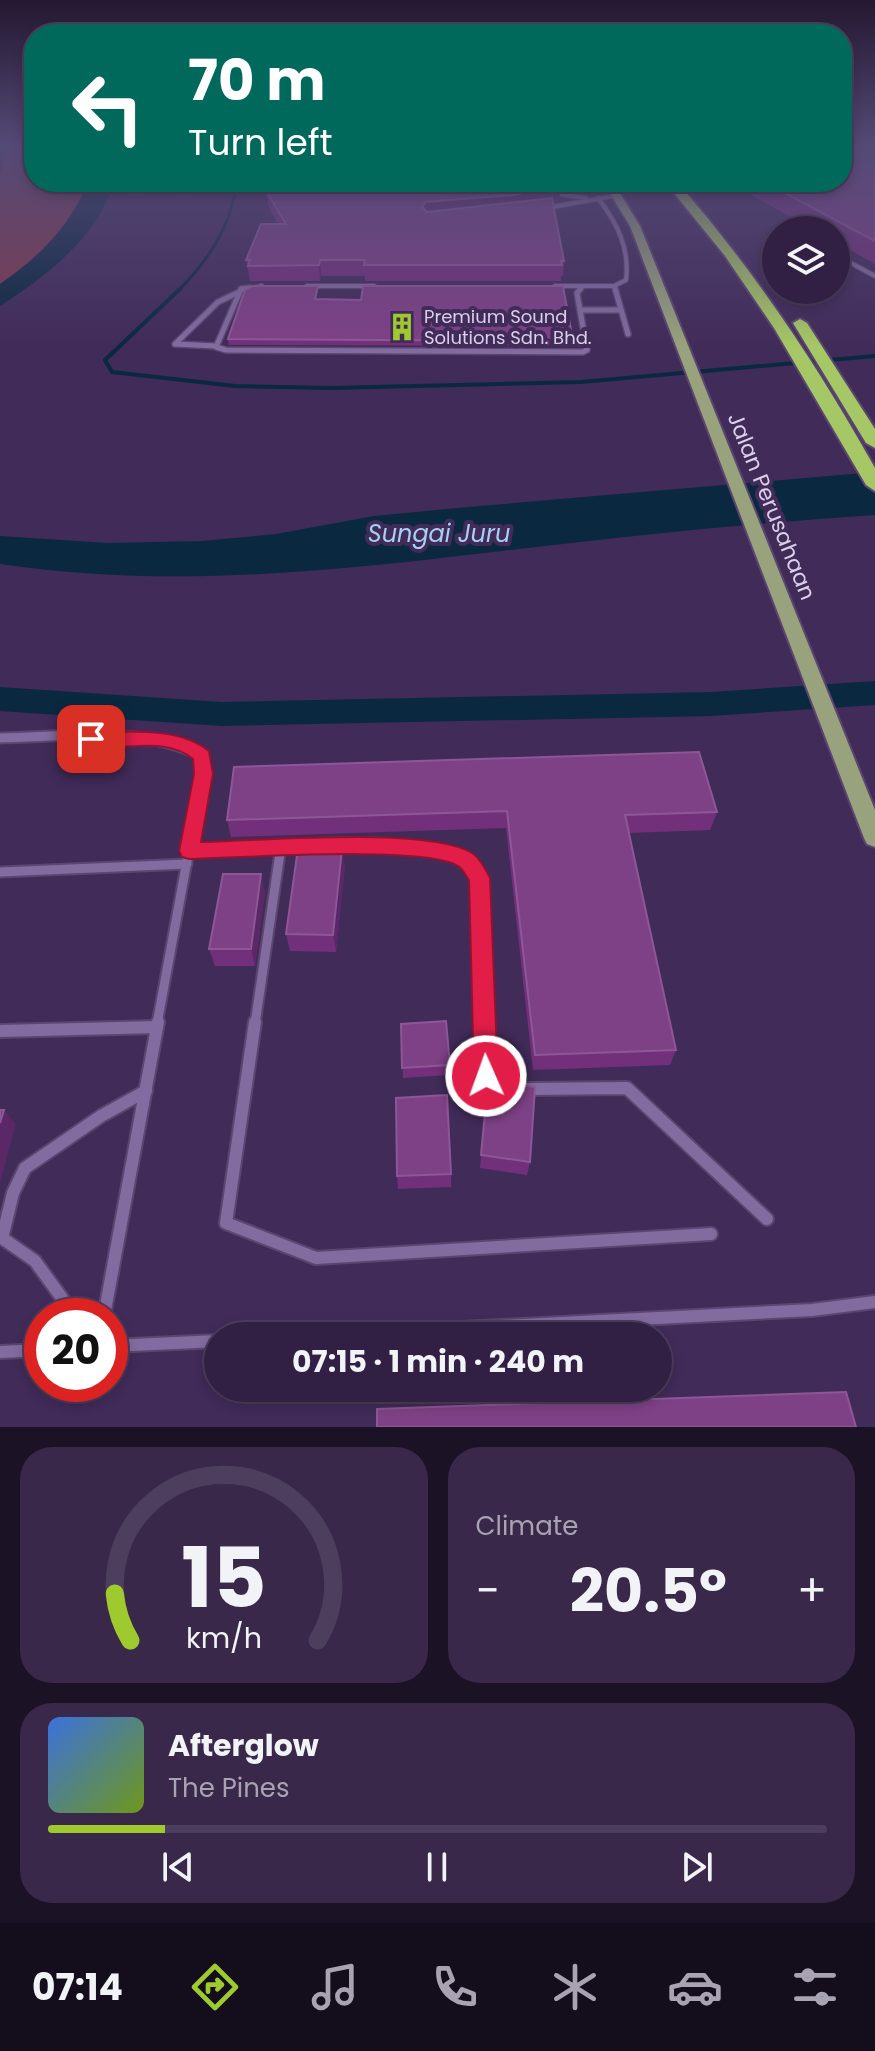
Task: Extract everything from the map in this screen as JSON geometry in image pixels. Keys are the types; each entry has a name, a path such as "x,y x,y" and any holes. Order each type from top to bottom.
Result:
{"highway":[{"path":"697,214 814,358 872,438"},
{"path":"717,214 721,218"},
{"path":"793,312 847,433 875,485"}],"main road":[{"name":"Jalan Perusahaan","path":"627,214 635,226 677,331 875,838"}],"lane":[{"path":"551,286 614,286 626,280 627,249 610,214"},
{"path":"850,263 875,276"},
{"path":"267,286 252,286 218,302 175,344 216,346 226,350 573,353 587,350 577,293 582,286"},
{"path":"299,286 378,286"},
{"path":"614,286 628,334"},
{"path":"216,346 240,292"},
{"path":"582,310 621,310"},
{"path":"0,738 152,739 191,746 202,756 203,774 107,1298"},
{"path":"189,851 281,846 436,850 466,860 480,878 486,1076 503,1088 627,1088 767,1219"},
{"path":"281,846 226,1223 316,1258 711,1234"},
{"path":"0,872 187,864"},
{"path":"0,1031 157,1027"},
{"path":"62,1298 35,1261 1,1239 13,1193 25,1168 101,1116 146,1091"},
{"path":"580,1322 812,1310 875,1302"},
{"path":"128,1345 204,1342"},
{"path":"0,1352 24,1351"}],"shaded area":[{"path":"0,214 72,214 52,240 0,284"}],"water":[{"path":"72,214 100,214 81,241 66,256 0,306 0,284 28,263 63,227"},
{"name":"Sungai Juru","path":"875,472 875,515 260,574 131,576 0,564 0,536 108,543 202,541 276,534 374,516"}],"building":[{"path":"280,214 555,214 564,261 561,261 562,265 364,265 365,260 320,260 319,265 248,266 250,260 246,260 261,224 286,224"},
{"path":"823,214 875,214 875,241 850,228 850,216"},
{"name":"Premium Sound Solutions Sdn. Bhd.","path":"253,286 318,286 315,299 361,300 363,286 563,286 573,341 228,339 245,290"},
{"path":"699,752 717,812 625,815 676,1050 535,1055 507,811 227,820 234,767"},
{"path":"298,848 342,849 333,935 286,934"},
{"path":"223,874 261,874 251,949 209,949"},
{"path":"446,1021 450,1065 402,1068 401,1024"},
{"path":"488,1081 535,1087 530,1162 481,1155"},
{"path":"447,1095 451,1174 397,1176 396,1098"},
{"path":"846,1392 856,1427 377,1427 377,1409 570,1402 672,1402 672,1398"}],"waterway":[{"path":"180,289 200,266 230,214"},
{"path":"180,289 105,360 112,372 235,386 332,388 581,382 875,356"},
{"path":"0,699 222,714 711,704 875,693"}],"place":[{"name":"Premium Sound Solutions Sdn. Bhd.","path":"402,327"}],"route":[{"path":"91,739 152,739 191,746 202,756 203,774 189,851 281,846 373,846 436,850 466,860 480,878 486,1076"}]}
